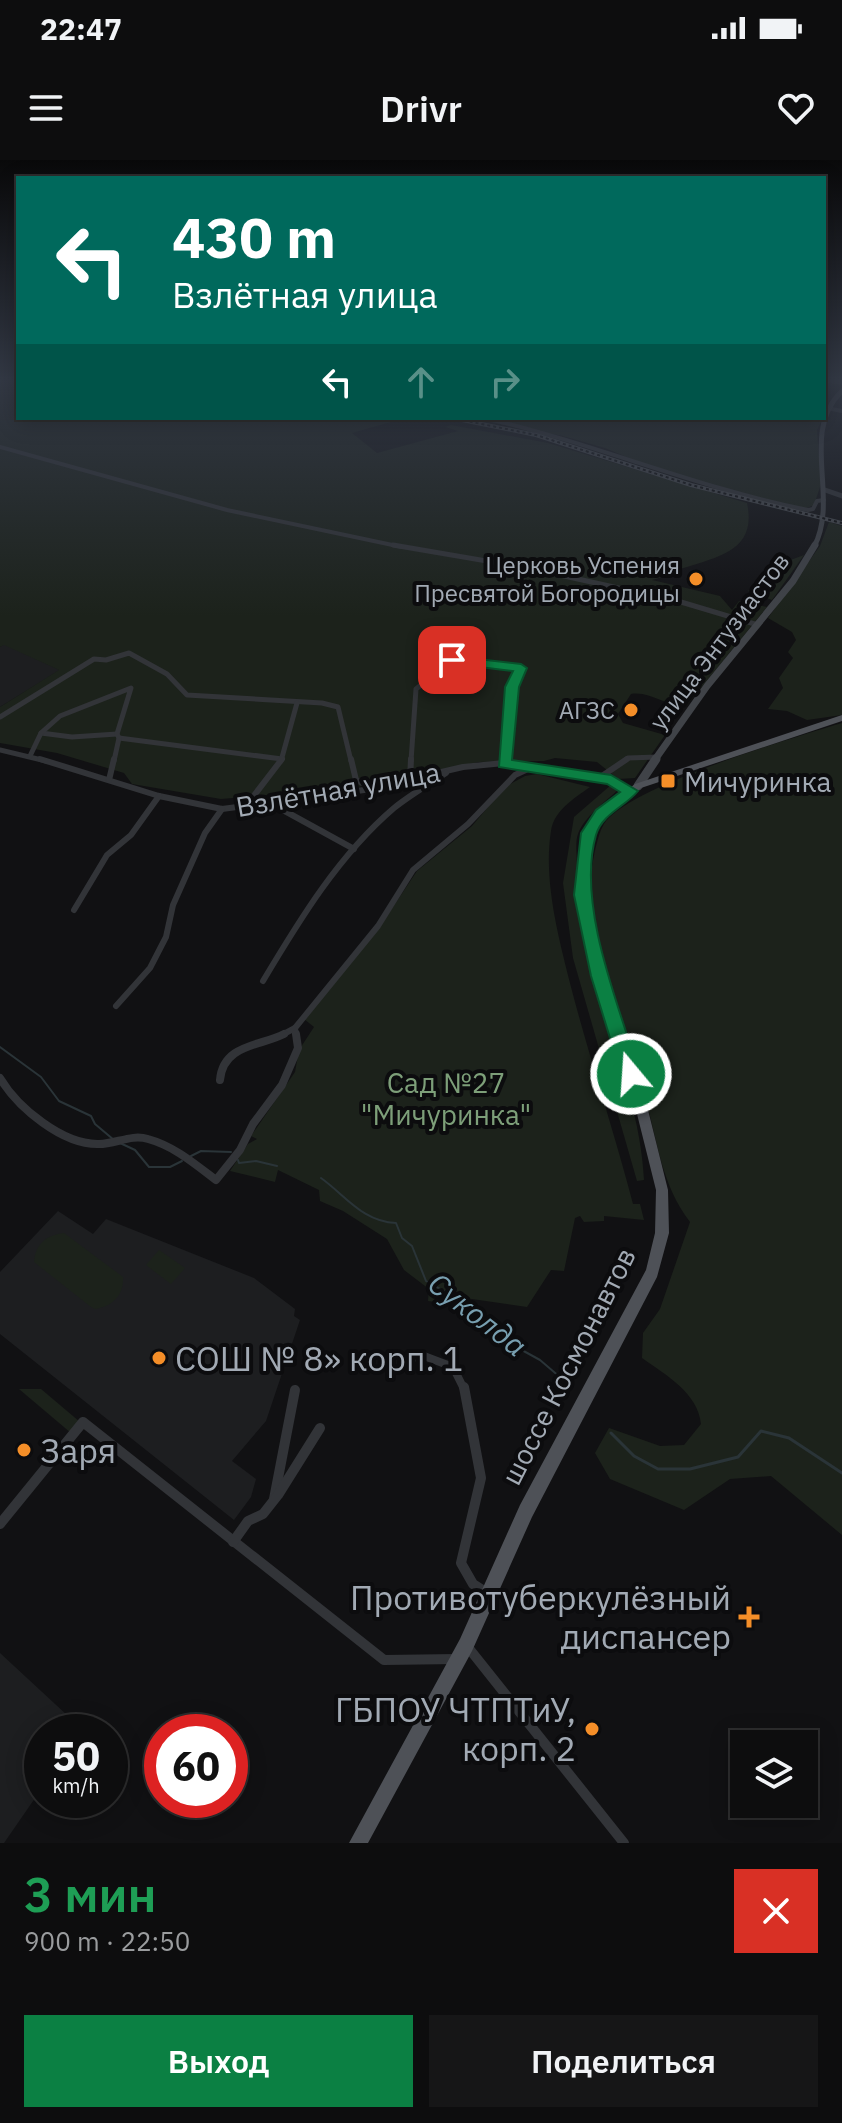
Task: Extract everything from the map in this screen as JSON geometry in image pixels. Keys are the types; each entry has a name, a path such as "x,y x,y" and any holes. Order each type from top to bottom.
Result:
{"main road":[{"path":"824,459 824,500"},
{"name":"улица Энтузиастов","path":"634,788 708,685 758,625 816,545 825,518 824,500"},
{"name":"шоссе Космонавтов","path":"358,1843 461,1652 526,1511 652,1272 662,1233 662,1190 639,1098 600,976 582,895 588,833 602,814 634,788 842,718"}],"street":[{"path":"42,459 227,510 442,556 533,569 681,602 758,625"},
{"path":"629,459 744,496 808,510 813,509 817,501 824,500"},
{"path":"825,490 842,496"},
{"path":"431,629 452,660"},
{"path":"0,717 94,659 106,660 129,653 167,674 187,695 322,703 338,707 356,780 373,788"},
{"path":"410,780 416,689 452,660 521,668 512,687 504,763"},
{"path":"30,756 41,733 60,716 131,688 109,780"},
{"path":"246,806 282,759 297,703"},
{"path":"41,733 72,737 118,736 282,759"},
{"name":"Взлётная улица","path":"0,750 30,756 159,796 222,809 373,788 447,771 504,763 611,780 634,788"},
{"path":"599,778 628,758 657,757"},
{"path":"220,1080 221,1069 245,1045 276,1038 295,1028 378,926 413,870 468,824 515,775 532,767"},
{"path":"263,981 304,912 354,849 395,807 447,771"},
{"path":"74,910 107,855 131,835 159,796"},
{"path":"270,803 354,849"},
{"path":"116,1006 150,968 166,937 173,905 205,833 222,809"},
{"path":"0,1078 40,1118 72,1141 98,1145 121,1138 147,1138 183,1156 216,1180 240,1150 253,1124 282,1085 298,1048 295,1028"},
{"path":"406,1359 412,1356 430,1357 453,1367 464,1387 481,1478 461,1563 473,1584 489,1594"},
{"path":"273,1501 295,1390"},
{"path":"0,1524 83,1422 384,1660 461,1652 624,1843"},
{"path":"233,1542 248,1521 263,1514 273,1501 320,1428"}],"shaded area":[{"path":"4,644 60,670 0,707 0,647"},
{"name":"СОШ № 8» корп. 1","path":"58,1211 93,1234 106,1219 254,1278 295,1309 294,1316 300,1320 266,1421 232,1461 256,1479 251,1497 234,1520 0,1334 0,1272"},
{"path":"0,1653 66,1714 24,1714 24,1814 4,1843 0,1843"}],"green space":[{"path":"0,459 600,459 747,503 747,531 734,548 652,580 720,596 732,610 739,601 767,607 686,706 631,694 618,714 623,723 665,735 635,778 618,779 597,762 555,758 544,761 479,762 353,788 221,799 132,784 124,773 57,753 0,743 0,707 59,670 4,645 0,647"},
{"path":"630,459 819,459 821,484 814,505 807,508 660,471"},
{"path":"829,522 842,526 842,715 807,720 787,711 768,709 783,688 779,678 793,658 788,652 796,640 792,632 768,618 820,546"},
{"path":"804,555 772,600 748,591 785,562"},
{"path":"842,723 842,1535 771,1476 730,1479 684,1510 610,1479 595,1453 609,1428 660,1446 684,1445 701,1424 699,1413 687,1394 642,1358 643,1333 660,1309 690,1222 666,1178 645,1097 600,953 590,895 593,860 602,828 623,807 649,792 717,764"},
{"name":"Сад №27 \"Мичуринка\"","path":"537,774 590,787 566,805 553,824 549,850 551,890 557,930 578,1014 633,1204 640,1204 644,1220 604,1216 604,1221 584,1222 580,1216 575,1218 564,1271 551,1270 527,1307 465,1298 462,1305 428,1301 429,1289 404,1270 387,1239 343,1211 320,1201 319,1190 278,1170 275,1182 230,1171 248,1144 257,1139 251,1136 295,1072 299,1050 314,1027 304,1019 381,925 417,871 472,826 505,787 525,776"},
{"path":"611,785 619,789 590,815 577,837 579,905 595,984 620,1062 640,1140 644,1180 637,1181 573,958 563,883 574,817"},
{"path":"64,1233 123,1277 122,1289 112,1302 95,1309 91,1307 34,1262 43,1242"},
{"path":"159,1250 185,1268 171,1284 146,1265"},
{"path":"19,1389 41,1389 80,1422 71,1433"}],"waterway":[{"name":"Суколда","path":"0,1047 41,1077 59,1101 91,1116 95,1124 114,1140"},
{"name":"Суколда","path":"120,1143 135,1150 149,1167 170,1167 182,1161"},
{"name":"Суколда","path":"191,1156 201,1151 231,1152"},
{"name":"Суколда","path":"238,1160 239,1163 256,1161 277,1166"},
{"name":"Суколда","path":"321,1178 364,1213 384,1222 396,1223 402,1238 412,1246 426,1281 471,1306 520,1349 540,1360 568,1384"},
{"name":"Суколда","path":"611,1433 634,1456 658,1469 690,1469 738,1457 761,1431 789,1438 842,1473"}],"railway":[{"path":"609,459 691,485 842,523"}],"place":[{"name":"Церковь Успения Пресвятой Богородицы","path":"696,579"},
{"name":"АГЗС","path":"631,710"},
{"name":"Мичуринка","path":"668,781"},
{"name":"СОШ № 8» корп. 1","path":"159,1358"},
{"name":"Заря","path":"24,1450"},
{"name":"Противотуберкулёзный диспансер","path":"749,1617"},
{"name":"ГБПОУ ЧТПТиУ, корп. 2","path":"592,1729"}],"route":[{"path":"452,660 521,668 512,687 504,763 611,780 631,791 602,814 588,833 582,895 600,976 631,1074"}]}
